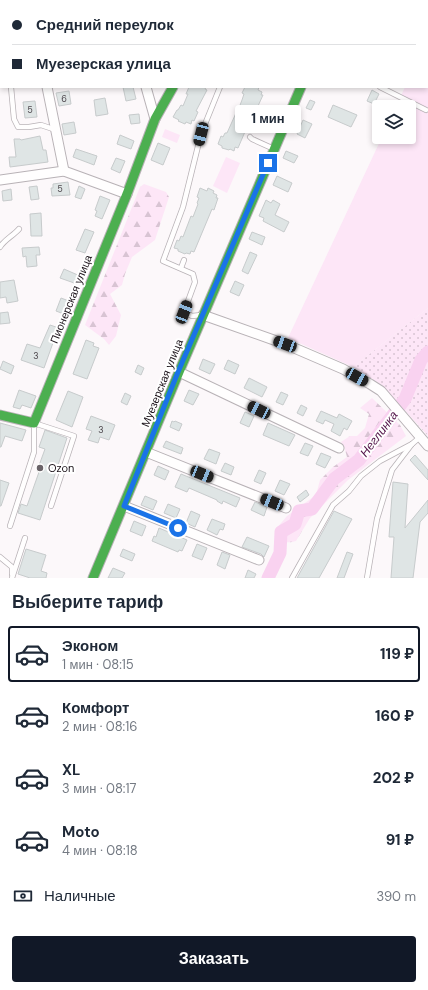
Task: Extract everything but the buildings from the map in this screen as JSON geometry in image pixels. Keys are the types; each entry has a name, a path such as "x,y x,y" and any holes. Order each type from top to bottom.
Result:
{"main road":[{"name":"Пионерская улица","path":"34,423 127,194 155,120 172,88"},
{"name":"Муезерская улица","path":"93,578 178,372 301,88"},
{"path":"0,415 34,423"}],"street":[{"path":"47,88 64,171"},
{"path":"146,88 155,120"},
{"path":"0,180 64,171 127,194"},
{"path":"203,315 285,344 344,369 381,391 428,446"},
{"path":"178,372 339,448"},
{"path":"146,452 286,508"},
{"path":"124,506 258,560"}],"lane":[{"path":"11,88 14,119 18,127 41,125 56,130"},
{"path":"203,315 192,316 184,312 195,282 193,274 163,261 184,207 201,134 220,88"},
{"path":"382,88 426,110"},
{"path":"250,137 274,149"},
{"path":"0,247 5,240 16,233 19,229"},
{"path":"181,268 184,260"},
{"path":"34,423 74,436 51,506"},
{"name":"Пионерская улица","path":"10,526 34,452 34,423"},
{"path":"367,578 378,519 392,470 412,444 420,437"},
{"path":"292,578 333,505 349,492 361,476 380,461 412,444"},
{"path":"12,578 25,538"},
{"path":"0,557 12,567 12,578"}],"green space":[{"path":"405,88 428,88 428,308 353,367 288,338 379,144 416,144 416,100 399,100"},
{"path":"165,129 180,135 177,143 162,137"},
{"path":"226,157 240,163 227,193 213,186"},
{"path":"144,184 166,192 169,197 155,240 132,257 122,285 110,294 121,315 116,336 109,345 104,339 85,325 140,187"},
{"path":"428,308 428,436 382,385 353,367"},
{"path":"372,398 400,425 406,436 348,480 310,518 296,541 284,541 276,529 287,516 316,495 320,480 333,467 347,457 344,446 341,442 350,436 357,436 365,428 369,414 360,408"}],"waterway":[{"name":"Неглинка","path":"268,578 280,553 281,532 295,524 299,511 312,509 334,479 359,460 405,399 421,360 428,352"}],"traffic: fast":[{"path":"0,415 34,423 127,194 155,119 172,88"},
{"path":"93,578 301,88"}],"place":[{"name":"Ozon","path":"40,468"}],"route":[{"path":"178,528 124,506 178,372 268,163"}]}
